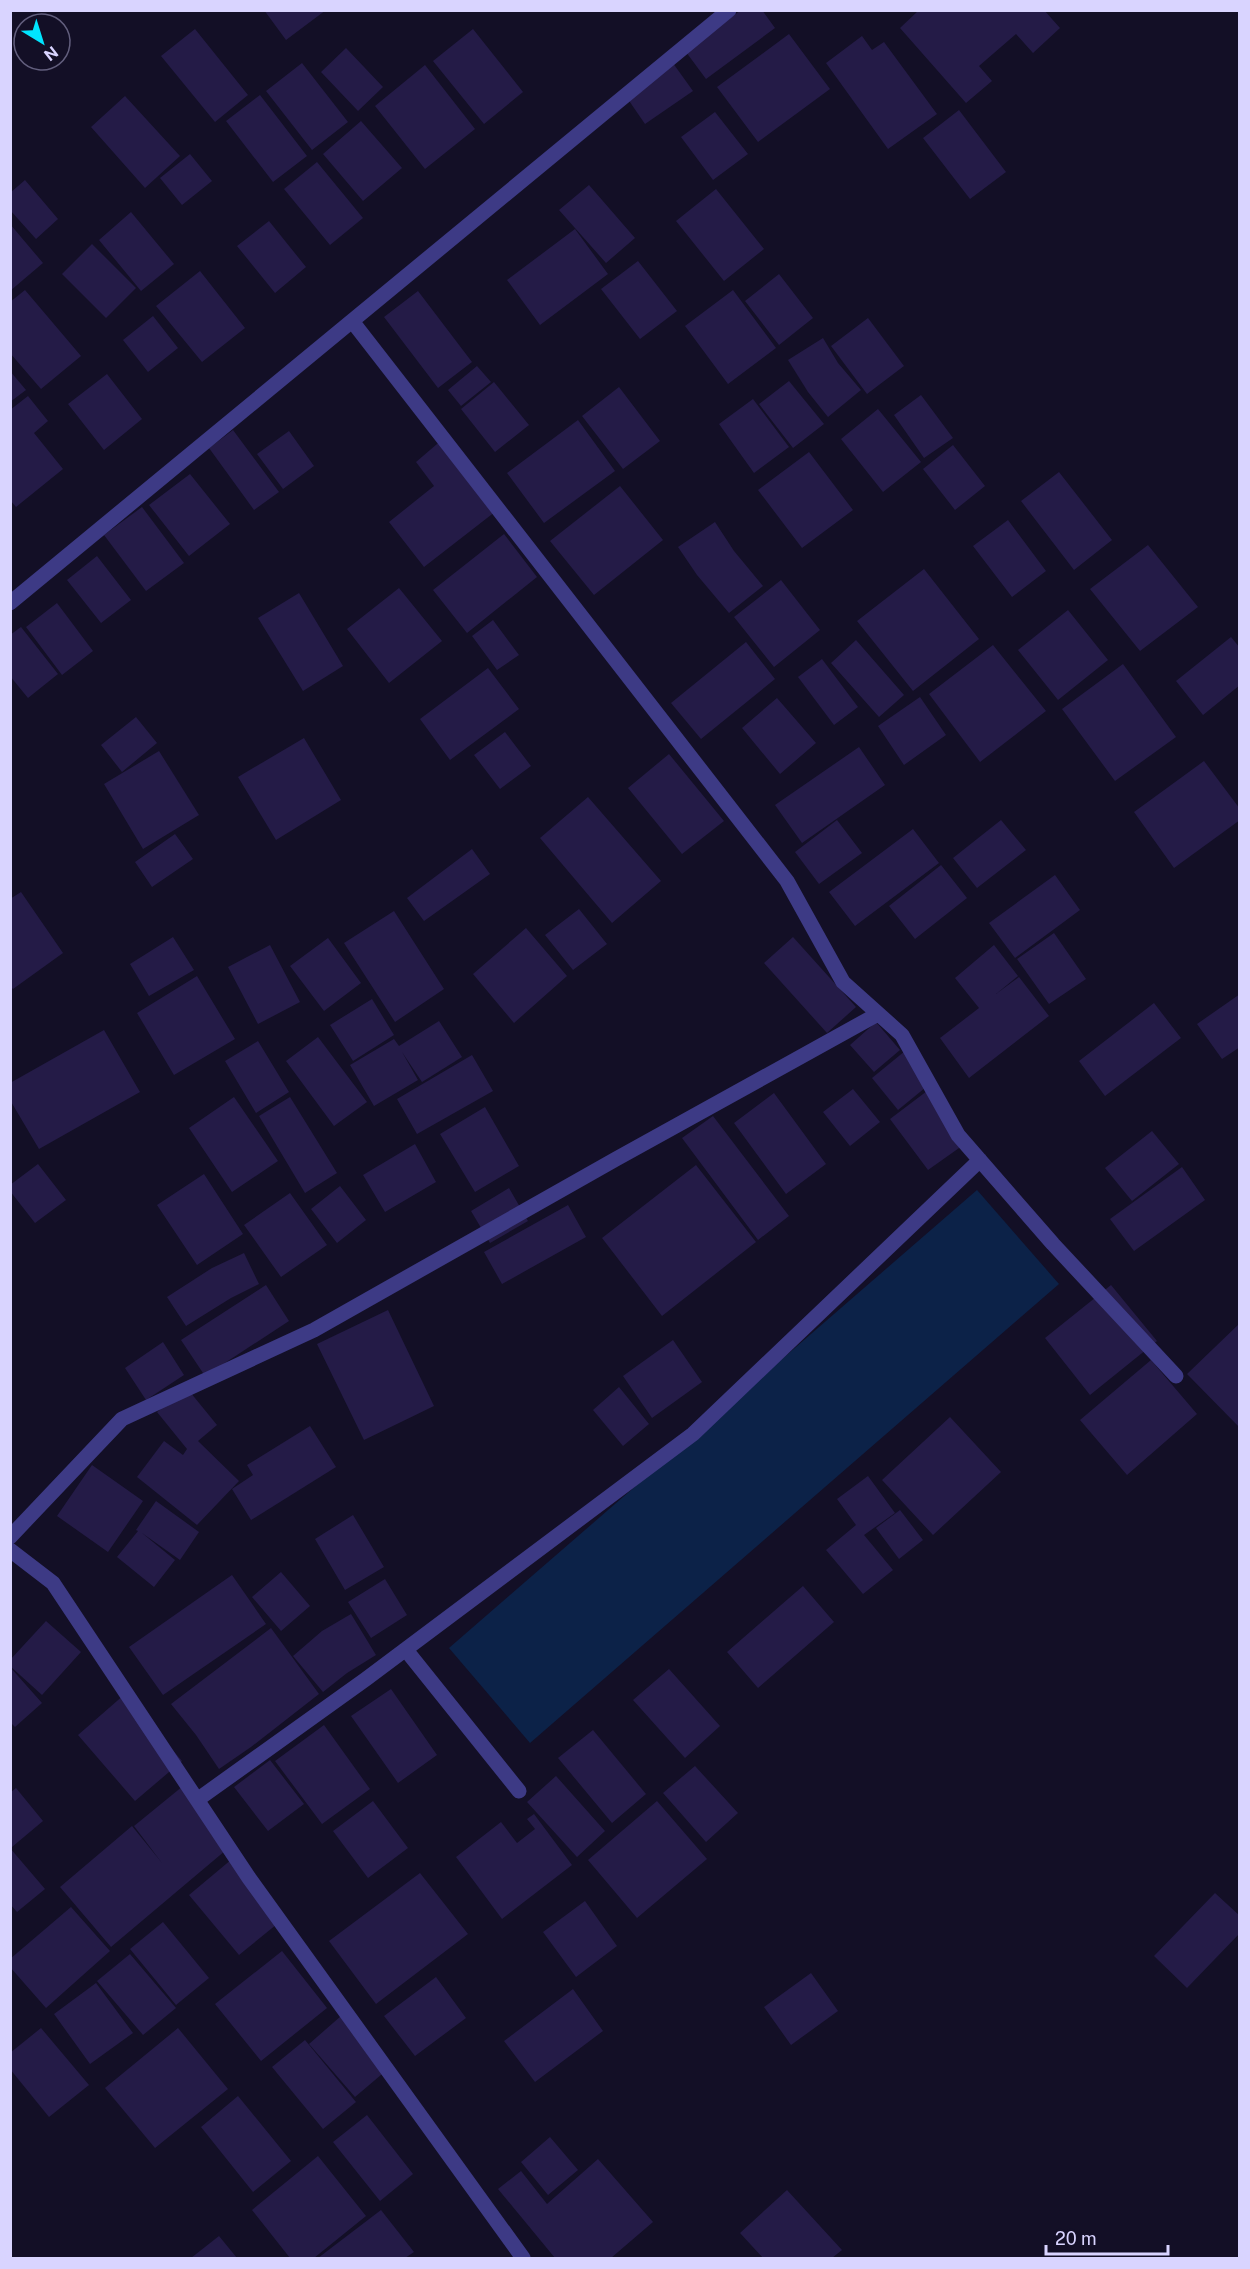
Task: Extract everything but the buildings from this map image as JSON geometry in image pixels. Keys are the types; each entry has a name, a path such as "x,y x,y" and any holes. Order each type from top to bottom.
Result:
{"street":[{"path":"10,603 729,10"},
{"path":"352,321 787,881 843,982 902,1035 958,1135 1053,1244 1176,1377"},
{"path":"10,1537 122,1419 314,1330 878,1014"},
{"path":"197,1800 406,1650 693,1434 980,1160"},
{"path":"10,1550 53,1583 249,1878 522,2259"},
{"path":"406,1650 519,1791"}],"water":[{"path":"977,1190 1059,1284 530,1743 449,1648"}]}
